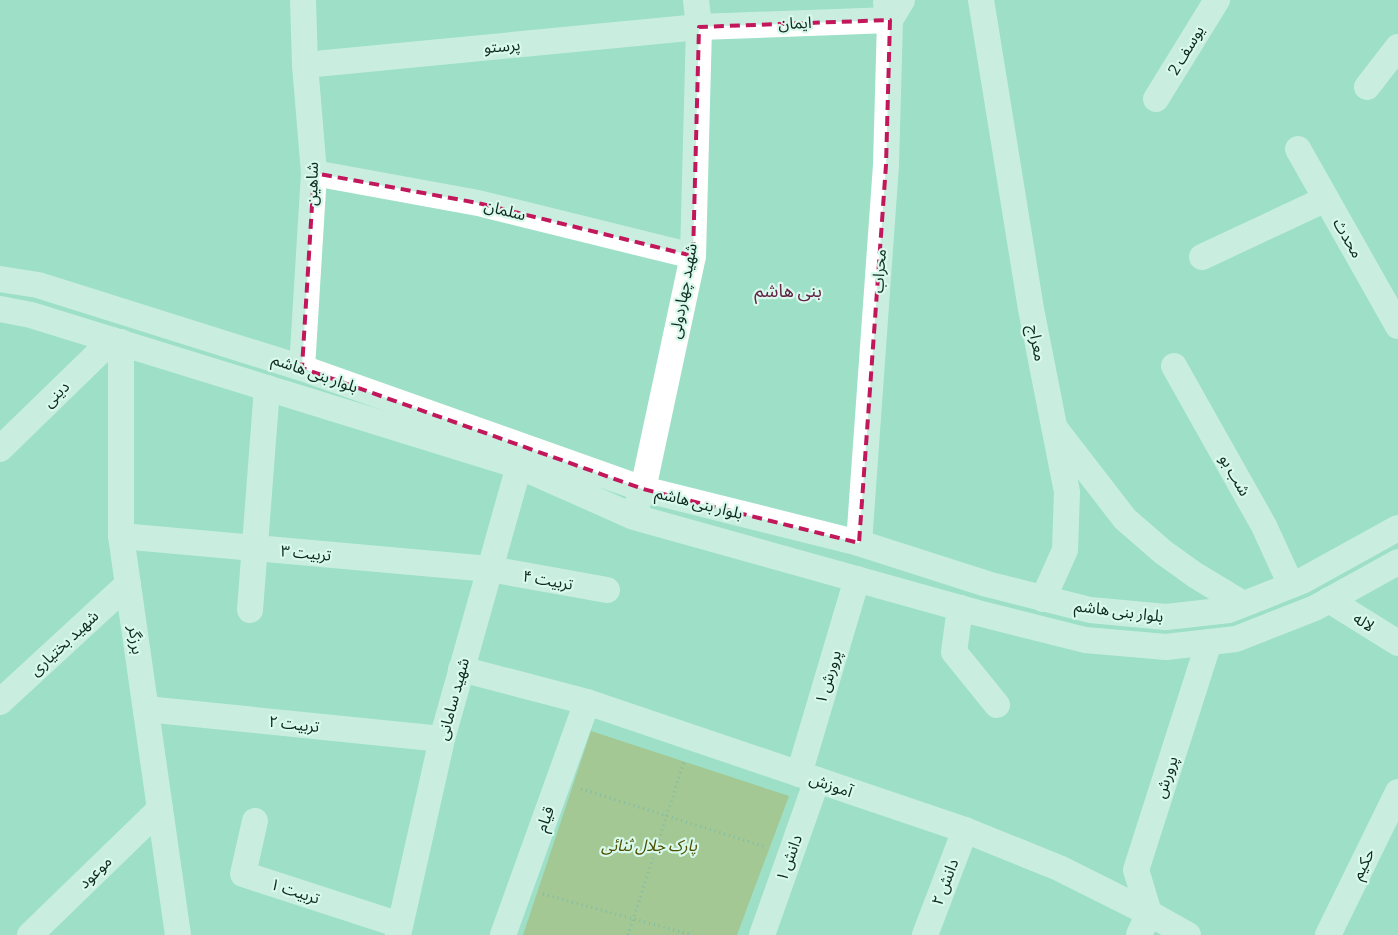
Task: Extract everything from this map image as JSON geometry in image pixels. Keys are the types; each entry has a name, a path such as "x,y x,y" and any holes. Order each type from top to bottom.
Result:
{"street":[{"name":"شاهین","path":"302,368 314,173 305,65 303,0"},
{"name":"شهید چهاردولی","path":"634,517 643,488 693,256 699,27 696,0"},
{"name":"معراج","path":"981,0 1031,309 1054,428 1125,519 1163,552 1195,575 1243,604"},
{"name":"یوسف 2","path":"1156,99 1217,0"},
{"name":"ایمان","path":"699,27 893,6"},
{"name":"محراب","path":"859,543 886,166 893,6"},
{"name":"پرستو","path":"305,65 699,27"},
{"path":"1368,87 1398,47"},
{"name":"محدث","path":"1298,149 1398,326"},
{"name":"سلمان","path":"314,173 478,203 693,256"},
{"path":"1202,257 1326,199"},
{"name":"بلوار بنی هاشم","path":"0,279 38,286 302,368 643,488 859,543 987,584 1090,610 1166,618 1229,610 1302,581 1398,528"},
{"name":"بلوار بنی هاشم","path":"0,309 31,314 519,466 634,517 960,608 1085,640 1166,647 1236,639 1315,608 1398,562"},
{"name":"دینی","path":"0,449 116,341"},
{"name":"برزگر","path":"116,341 122,536 178,935"},
{"name":"شب بو","path":"1174,366 1269,535 1291,585"},
{"path":"250,610 266,388"},
{"path":"1043,599 1064,550 1067,492 1054,428"},
{"name":"شهید سامانی","path":"399,930 442,738 519,466"},
{"name":"تربیت ۳","path":"122,536 490,569"},
{"name":"تربیت ۴","path":"490,569 607,590"},
{"name":"پرورش ۱","path":"808,777 857,579"},
{"name":"شهید بختیاری","path":"0,702 128,584"},
{"name":"لاله","path":"1329,600 1398,643"},
{"path":"960,608 954,652 997,705"},
{"name":"پرورش","path":"1144,924 1136,870 1209,642"},
{"name":"آموزش","path":"461,669 587,702 965,830 1059,868 1144,924 1188,935"},
{"name":"قیام","path":"503,935 587,702"},
{"name":"تربیت ۲","path":"146,709 442,738"},
{"name":"دانش ۱","path":"762,935 790,854 808,777"},
{"name":"حکیم","path":"1328,935 1398,792"},
{"name":"موعود","path":"30,935 160,809"},
{"name":"تربیت ۱","path":"255,821 243,874 399,930"},
{"name":"دانش ۲","path":"925,935 965,830"}],"path":[{"path":"628,935 692,738"},
{"path":"558,784 790,854"},
{"path":"520,889 692,935"}],"highlighted area":[{"path":"890,20 886,165 859,543 643,489 302,368 314,173 478,203 693,256 699,27"}],"green space":[{"name":"پارک جلال ثنائی","path":"591,731 789,796 737,935 523,935"}],"district":[{"name":"بنی هاشم","path":"788,291"}]}
